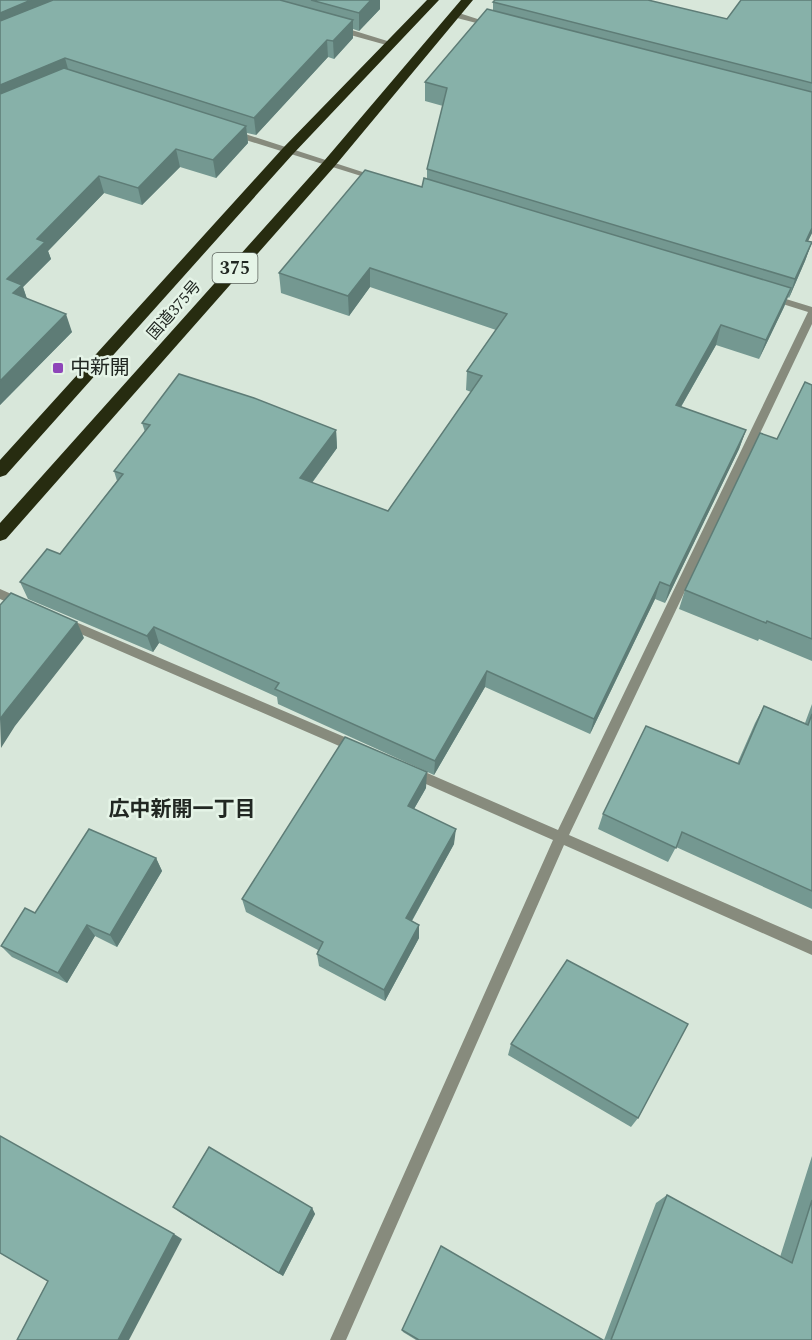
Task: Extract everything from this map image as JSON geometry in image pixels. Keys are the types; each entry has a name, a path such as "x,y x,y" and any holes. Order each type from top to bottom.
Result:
{"highway":[{"name":"国道375号","path":"0,471 288,151 433,0"},
{"name":"国道375号","path":"0,534 329,164 467,0"}],"street":[{"path":"456,15 502,27"},
{"path":"335,28 393,44"},
{"path":"222,130 386,181"},
{"path":"338,1340 561,837 812,312 767,296"},
{"path":"0,594 33,608"},
{"path":"55,617 374,756"},
{"path":"407,770 812,948"}],"building":[{"path":"0,0 31,0 0,13"},
{"path":"53,0 280,0 353,20 333,41 327,40 254,118 65,58 0,85 0,21"},
{"path":"311,0 371,0 359,13"},
{"path":"495,0 648,0 727,19 741,0 812,0 812,83 493,2"},
{"path":"487,9 812,92 812,228 806,241 812,242 795,279 427,169 447,88 425,82"},
{"path":"64,68 246,126 213,160 176,149 138,188 99,176 37,239 45,242 7,279 22,285 13,293 66,314 0,381 0,94"},
{"path":"365,170 422,187 424,178 791,288 766,340 721,325 676,405 746,430 670,586 660,582 594,719 487,671 435,761 275,689 279,683 154,627 147,636 20,582 47,549 60,554 123,474 114,471 150,425 142,423 179,374 254,398 336,430 300,478 388,511 482,376 467,371 507,314 370,268 348,296 279,273"},
{"path":"805,382 812,385 812,639 685,590 760,433 777,439"},
{"path":"11,593 77,622 0,719 0,605"},
{"path":"764,706 808,725 812,714 812,891 682,832 676,848 603,814 646,726 739,764"},
{"path":"345,737 427,772 408,806 456,829 406,918 419,925 384,990 317,954 323,942 242,899"},
{"path":"89,829 156,858 110,935 87,925 58,973 1,946 25,908 35,913"},
{"path":"567,960 688,1024 638,1118 511,1044"},
{"path":"0,1136 174,1234 118,1340 17,1340 48,1281 0,1253"},
{"path":"209,1147 312,1208 279,1273 173,1207"},
{"path":"667,1195 792,1263 812,1200 812,1340 611,1340"},
{"path":"441,1246 603,1340 419,1340 402,1330"}],"place":[{"name":"中新開","path":"58,368"}],"district":[{"name":"広中新開一丁目","path":"182,810"}]}
